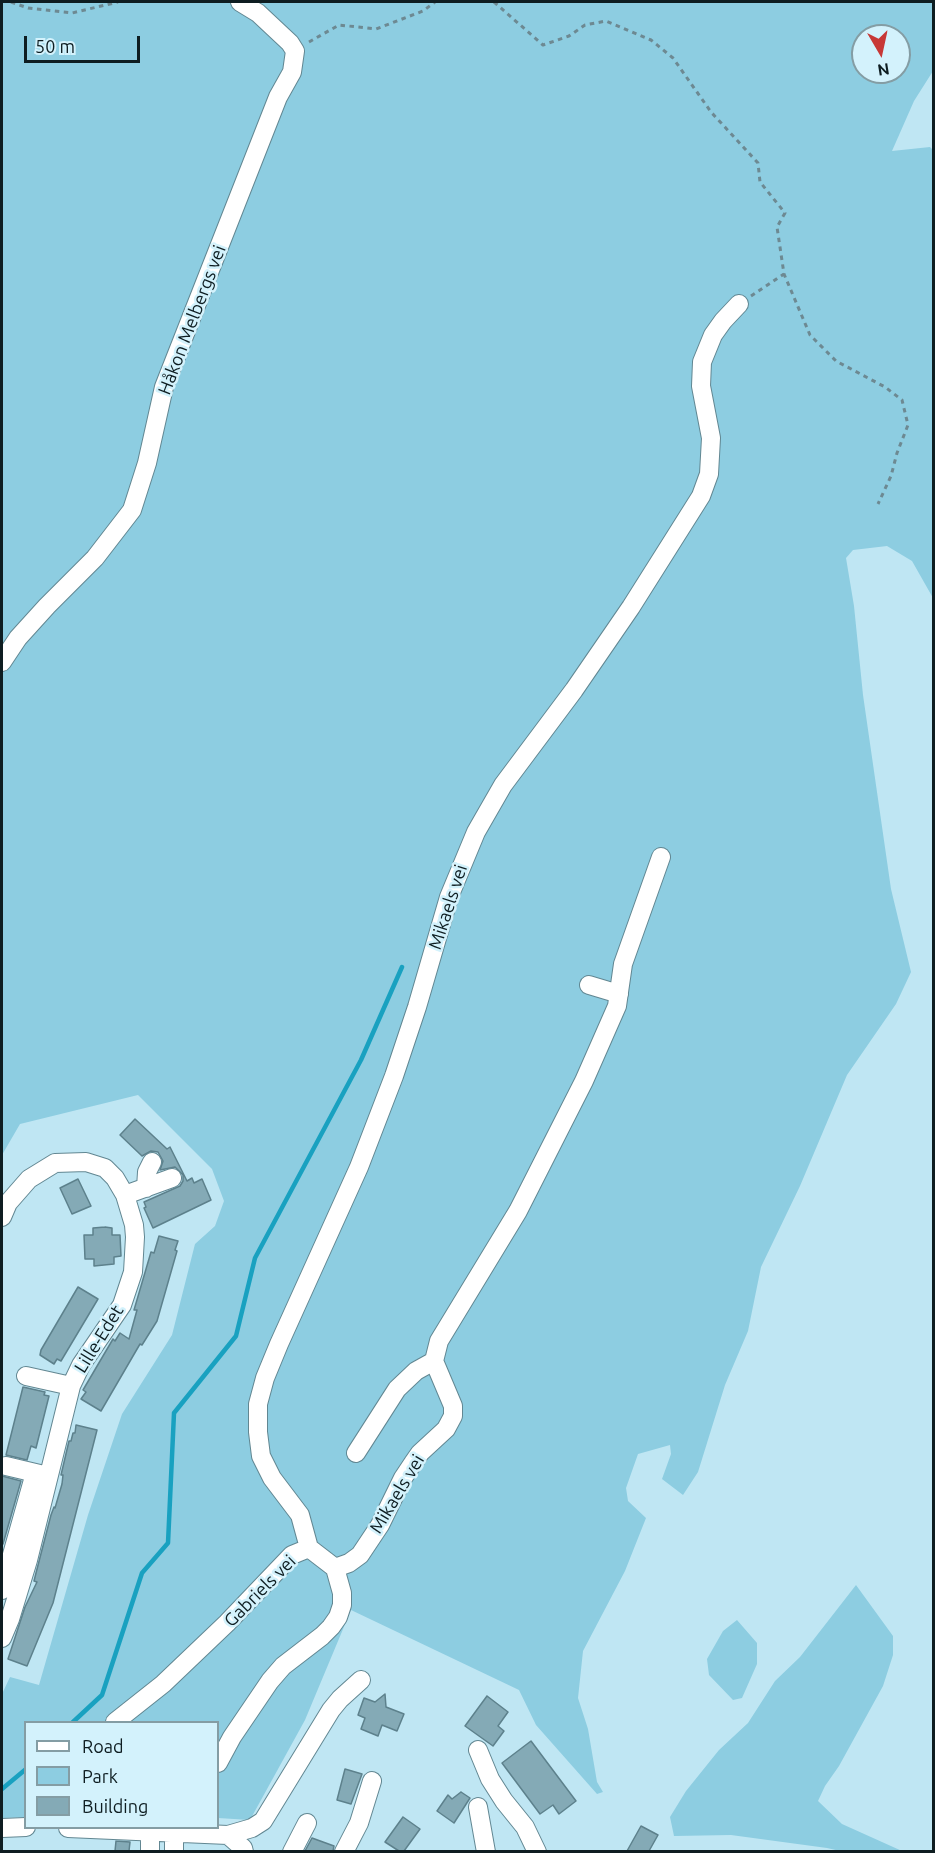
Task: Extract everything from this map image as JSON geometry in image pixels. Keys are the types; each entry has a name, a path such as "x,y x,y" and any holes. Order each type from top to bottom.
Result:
{"street":[{"path":"240,2 280,32 295,51"},
{"name":"Håkon Melbergs vei","path":"2,662 18,638 95,558 132,510 147,464 164,387 278,97 292,72 295,51"},
{"name":"Mikaels vei","path":"309,1548 300,1515 272,1478 261,1456 258,1404 265,1378 359,1167 394,1076 449,897 476,832 503,785 632,607 701,496 709,474 711,438 700,386 702,362 713,335 739,304"},
{"path":"356,1453 397,1389 416,1371 434,1361 439,1341 498,1246 552,1147 614,1015 623,964 661,858"},
{"path":"589,985 619,993"},
{"name":"Lille-Edet","path":"2,1216 8,1203 29,1179 55,1163 86,1162 105,1168 125,1195 134,1225 135,1252 133,1272 122,1305 81,1365 71,1386 42,1474 27,1529 10,1618 2,1638"},
{"path":"146,1188 147,1172 152,1162"},
{"path":"125,1195 172,1178"},
{"name":"Mikaels vei","path":"335,1568 349,1563 360,1555 380,1525 403,1478 420,1452 446,1429 453,1416 453,1406 434,1361"},
{"path":"26,1376 71,1386"},
{"path":"6,1466 42,1474"},
{"path":"2,1590 27,1529"},
{"name":"Gabriels vei","path":"116,1721 163,1684 292,1555 309,1548 335,1568"},
{"path":"219,1761 232,1737 270,1681 283,1666 327,1632 338,1617 342,1605 342,1593 335,1568"},
{"path":"221,1826 252,1828 263,1821 331,1710 361,1680"},
{"path":"478,1750 490,1779 525,1827 537,1851"},
{"path":"344,1851 359,1823 358,1803 372,1781"},
{"path":"478,1807 486,1851"},
{"path":"292,1851 307,1823"},
{"path":"221,1826 244,1851"},
{"path":"2,1828 24,1827"},
{"path":"109,1829 174,1832 198,1829"},
{"path":"150,1831 150,1851"},
{"path":"174,1832 174,1851"}],"path":[{"path":"11,2 28,8 72,13 118,2"},
{"path":"295,51 339,25 376,29 423,10 435,2"},
{"path":"494,2 543,45 569,36 585,25 606,21 651,40 673,58 711,112 758,163 760,182 784,213 777,227 784,274 810,335 836,361 885,387 902,400 908,425 891,476 878,504"},
{"path":"739,304 784,274"}],"green space":[{"path":"2,2 933,2 933,71 914,101 892,151 930,147 933,150 933,598 912,561 887,546 853,550 846,558 891,889 911,972 896,1004 847,1075 800,1186 761,1267 748,1331 725,1385 698,1472 683,1495 662,1479 671,1454 670,1445 638,1454 626,1488 628,1501 646,1518 625,1571 583,1651 578,1698 588,1729 597,1782 603,1792 597,1794 536,1725 519,1690 351,1610 305,1720 250,1820 219,1818 219,1721 24,1721 24,1817 2,1818 2,1694 10,1677 39,1685 88,1515 122,1414 172,1335 195,1244 215,1226 224,1201 212,1169 138,1095 20,1124 2,1155"},
{"path":"856,1585 893,1636 893,1655 883,1686 818,1801 842,1824 902,1851 840,1851 731,1835 674,1836 670,1817 686,1791 719,1750 748,1723 775,1681 800,1657"},
{"path":"737,1620 757,1643 757,1664 742,1698 733,1700 709,1675 707,1659 723,1631"}],"building":[{"path":"135,1119 167,1149 170,1147 187,1181 192,1178 194,1183 202,1179 211,1200 153,1228 144,1208 146,1207 144,1202 180,1186 183,1175 175,1167 160,1170 163,1161 158,1152 151,1151 142,1156 120,1135"},
{"path":"78,1179 91,1206 72,1214 60,1188"},
{"path":"93,1228 112,1228 112,1235 120,1235 121,1256 114,1257 114,1264 94,1266 94,1259 85,1259 84,1235 93,1235"},
{"path":"159,1236 178,1241 157,1321 142,1345 140,1344 101,1411 81,1399 86,1392 83,1390 113,1339 115,1341 120,1333 129,1339 137,1310 134,1310 151,1252 154,1253"},
{"path":"78,1287 98,1299 61,1361 57,1359 54,1364 40,1355 41,1350"},
{"path":"23,1387 45,1392 44,1395 49,1396 36,1448 31,1446 27,1460 6,1455"},
{"path":"76,1425 97,1430 53,1603 27,1666 8,1659 25,1607 37,1582 34,1581 51,1515 62,1484 63,1475 61,1475 69,1441 75,1433"},
{"path":"2,1476 21,1481 3,1544 2,1544"},
{"path":"385,1694 386,1707 404,1714 397,1731 382,1725 378,1736 361,1729 365,1718 358,1715 364,1698 375,1702"},
{"path":"487,1696 508,1712 498,1726 504,1731 493,1746 465,1726"},
{"path":"531,1741 576,1801 559,1814 553,1805 540,1814 502,1763"},
{"path":"345,1769 362,1774 351,1804 337,1800"},
{"path":"461,1792 470,1798 454,1823 437,1811 448,1795 452,1799"},
{"path":"403,1817 420,1829 404,1851 399,1851 385,1842"},
{"path":"641,1826 658,1835 649,1851 627,1851"},
{"path":"312,1838 334,1846 333,1851 305,1851"},
{"path":"116,1841 130,1842 129,1851 115,1851"}],"waterway":[{"path":"74,1721 102,1695 142,1573 168,1543 174,1413 236,1336 255,1258 361,1060 402,967"},
{"path":"2,1789 24,1771"}]}
